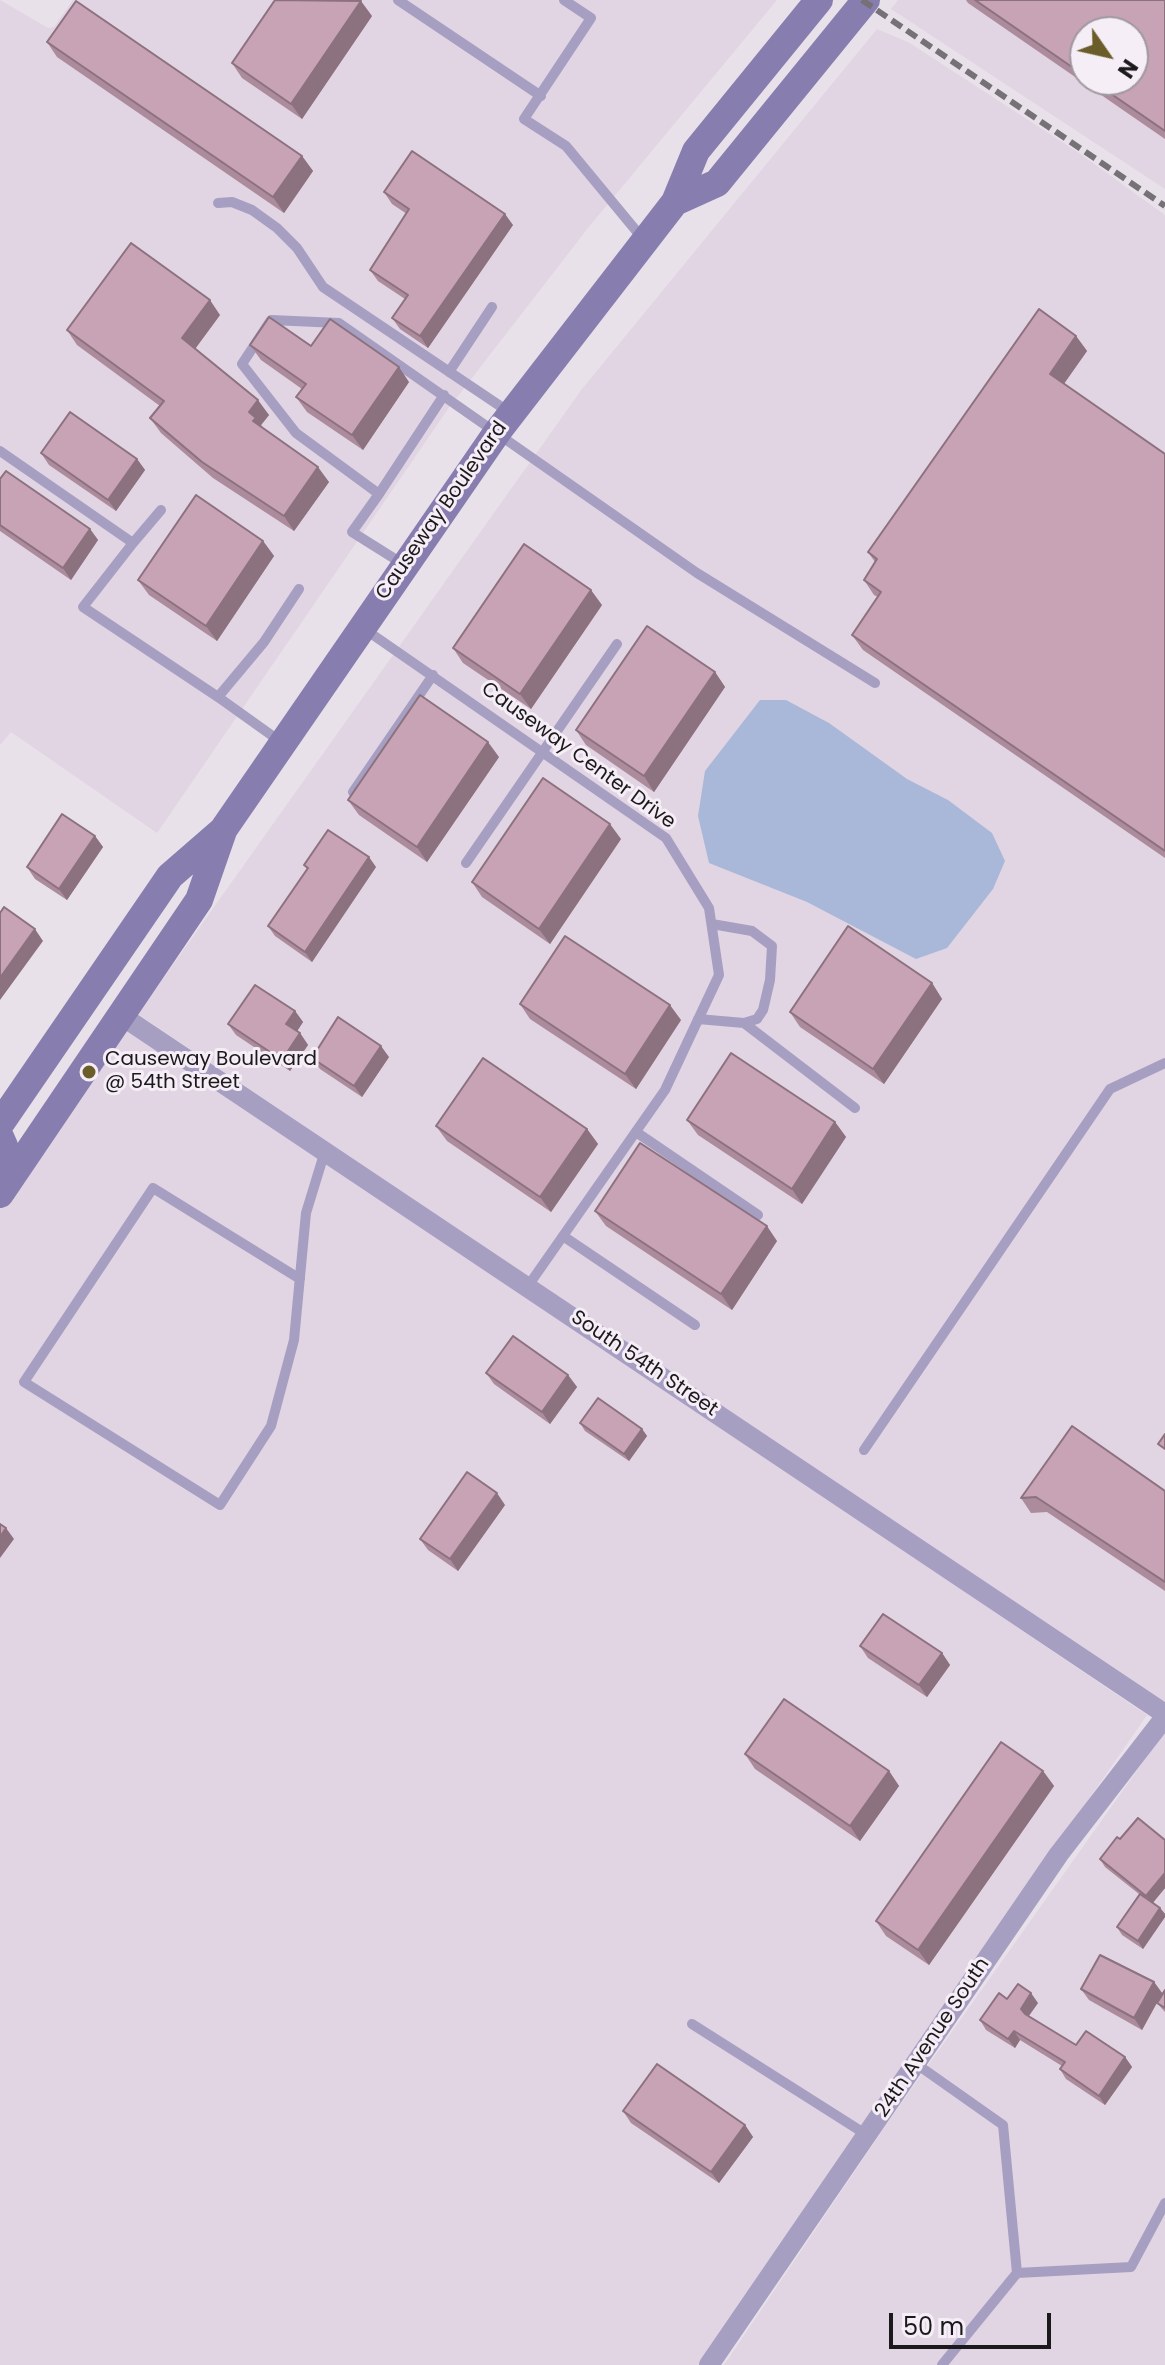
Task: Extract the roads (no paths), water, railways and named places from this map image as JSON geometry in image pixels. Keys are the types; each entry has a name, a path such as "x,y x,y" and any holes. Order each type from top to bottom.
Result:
{"main road":[{"name":"Causeway Boulevard","path":"0,1124 170,876 223,830 504,422 675,202 696,151 819,0"},
{"name":"Causeway Boulevard","path":"675,202 717,183 866,0"},
{"name":"Causeway Boulevard","path":"0,1194 199,900 223,830"},
{"path":"122,1016 113,1001 117,990 170,912 186,862"},
{"path":"0,1137 4,1146 0,1155"}],"street":[{"name":"South 54th Street","path":"122,1016 1165,1715"},
{"name":"24th Avenue South","path":"709,2365 1059,1854 1165,1715"}],"lane":[{"path":"398,0 541,96"},
{"path":"564,0 591,18 524,119 566,146 644,240"},
{"path":"218,203 232,202 252,210 277,228 297,248 323,287 449,372 504,422 697,573 875,683"},
{"path":"449,372 492,307"},
{"path":"379,494 296,433 242,364 271,320 339,323 444,395 504,422"},
{"path":"405,565 352,532 444,395"},
{"path":"0,451 133,543"},
{"path":"161,510 83,607 283,743"},
{"path":"218,697 264,642 299,589"},
{"name":"Causeway Center Drive","path":"361,627 666,838 709,908 719,975 665,1090 528,1286"},
{"path":"466,863 617,644"},
{"path":"353,792 433,675"},
{"path":"698,1019 744,1023 757,1019 763,1010 770,980 772,946 752,931 712,924"},
{"path":"744,1023 855,1108"},
{"path":"864,1450 1110,1089 1165,1063"},
{"path":"636,1132 758,1215"},
{"path":"300,1279 153,1188 24,1382 220,1505 271,1426 294,1340 300,1279 306,1213 325,1151"},
{"path":"563,1236 695,1325"},
{"path":"692,2024 867,2135"},
{"path":"915,2063 1003,2125 1017,2273 942,2365"},
{"path":"1017,2273 1131,2267 1165,2203"}],"water":[{"path":"760,700 786,700 829,723 907,779 948,800 992,833 1005,861 993,889 947,948 916,959 807,902 709,863 698,816 705,771"}],"railway":[{"path":"862,0 1165,206"}],"place":[{"name":"Causeway Boulevard @ 54th Street","path":"89,1072"}]}
